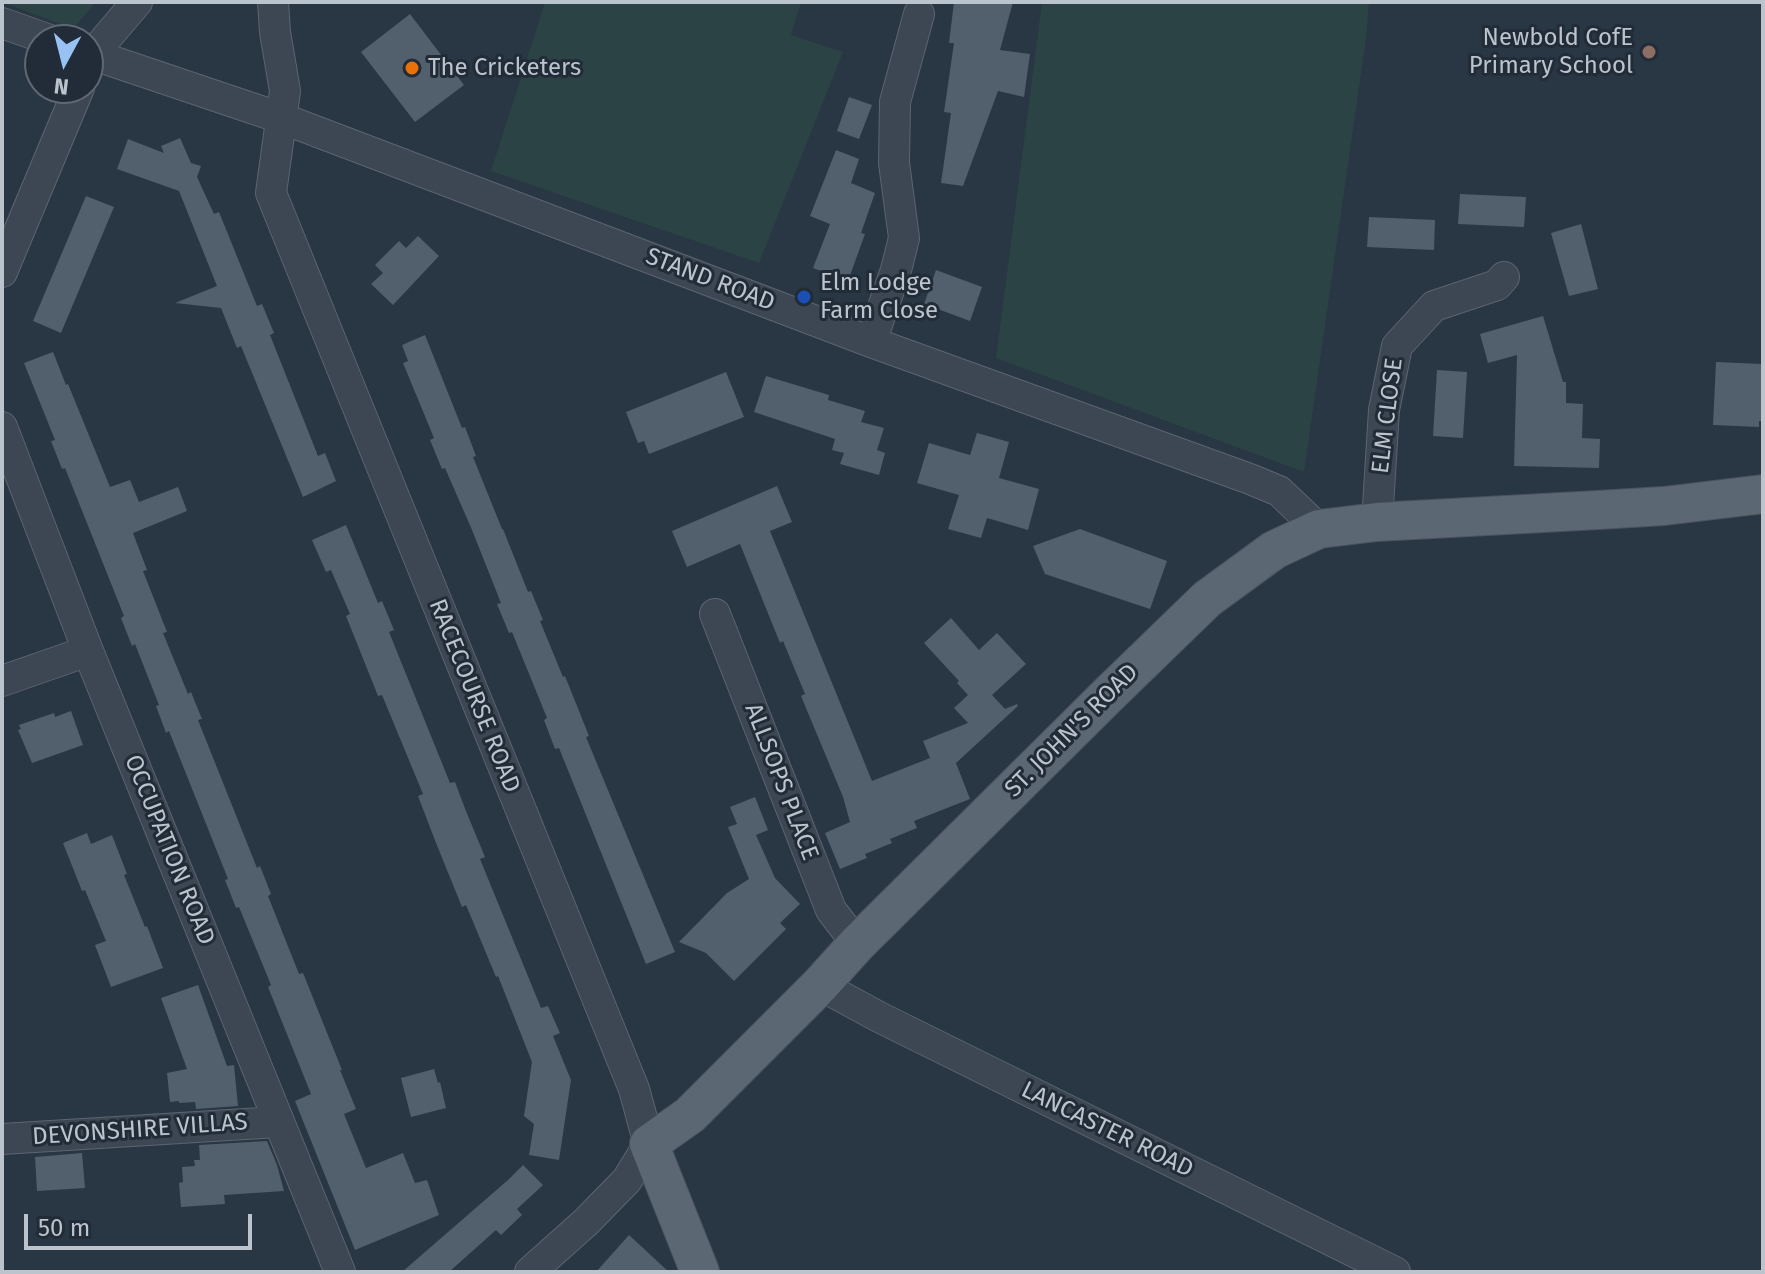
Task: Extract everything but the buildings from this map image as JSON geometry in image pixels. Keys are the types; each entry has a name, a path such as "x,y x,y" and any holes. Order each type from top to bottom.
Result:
{"main road":[{"name":"ST. JOHN'S ROAD","path":"649,1144 690,1115 857,944 1207,599 1274,550 1319,529 1377,522 1624,509 1763,494"},
{"name":"RACECOURSE ROAD","path":"649,1144 700,1272"}],"street":[{"path":"104,40 137,2"},
{"name":"RACECOURSE ROAD","path":"273,2 285,91 271,193 634,1089 649,1144"},
{"path":"871,342 904,238 894,163 895,102 919,14"},
{"path":"2,23 24,31"},
{"name":"STAND ROAD","path":"104,63 281,118 871,342 1250,479 1279,491 1319,529"},
{"path":"2,272 72,104"},
{"name":"ELM CLOSE","path":"1377,522 1384,410 1397,346 1434,306 1497,285 1504,277"},
{"name":"OCCUPATION ROAD","path":"2,427 88,651 340,1272"},
{"name":"ALLSOPS PLACE","path":"715,614 831,910 857,944"},
{"path":"2,681 88,651"},
{"name":"LANCASTER ROAD","path":"820,985 1395,1272"},
{"name":"DEVONSHIRE VILLAS","path":"2,1139 278,1122"},
{"name":"ST. JOHN'S ROAD","path":"530,1272 627,1180 649,1144"}],"green space":[{"path":"2,2 96,2 77,24 60,24"},
{"path":"545,2 801,2 791,35 843,52 759,263 491,171"},
{"path":"1042,2 1369,2 1304,472 996,358"}],"place":[{"name":"Newbold CofE Primary School","path":"1649,52"},
{"name":"The Cricketers","path":"412,68"},
{"name":"Elm Lodge Farm Close","path":"804,297"}]}
